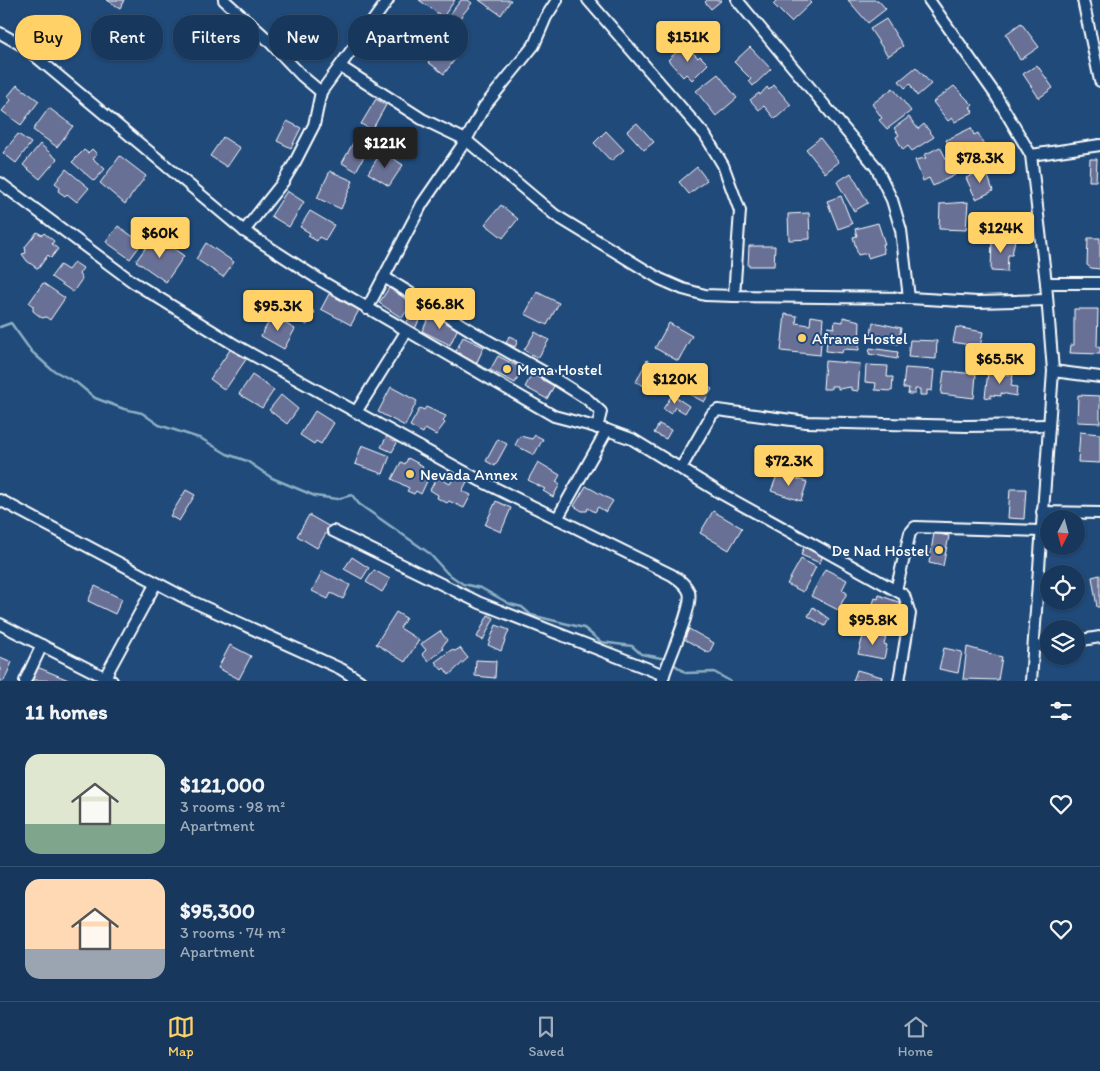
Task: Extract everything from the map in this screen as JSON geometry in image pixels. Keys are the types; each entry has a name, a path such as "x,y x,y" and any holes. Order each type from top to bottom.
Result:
{"street":[{"path":"224,0 321,92"},
{"path":"244,231 283,182 295,162 314,125 321,92 388,0"},
{"path":"367,309 422,204 466,140 484,107 534,45 546,17 557,0"},
{"path":"588,0 705,135 723,165 740,211 734,296"},
{"path":"737,0 876,167 892,200 901,230 909,298"},
{"path":"929,0 995,94 1031,154 1046,283 1053,371 1042,510"},
{"path":"1084,0 1100,81"},
{"path":"0,33 23,46 244,231 367,309 554,416 608,430 632,439 756,514 904,595 910,614 899,681"},
{"path":"341,67 422,119 466,140 556,216 660,279 683,290 704,295 734,296 909,298 978,302 1047,300"},
{"path":"1031,154 1100,145"},
{"path":"0,182 133,282 182,314 356,412 557,519 672,575 682,582 689,592 688,608 663,678 480,603 333,531"},
{"path":"384,277 480,336 544,372 587,400 601,412 597,428"},
{"path":"1046,283 1100,283"},
{"path":"356,412 406,332"},
{"path":"1053,371 1100,377"},
{"path":"681,468 712,414 718,410 806,422 966,426 1049,425"},
{"path":"557,519 608,430"},
{"path":"0,500 187,599 341,669 360,681"},
{"path":"1085,513 1100,514"},
{"path":"896,590 910,533 915,527 1040,531 1031,681"},
{"path":"0,624 109,679 156,582"},
{"path":"1085,640 1100,638"},
{"path":"25,681 42,645"},
{"path":"1034,647 1040,646"}],"building":[{"path":"107,0 124,0 120,8"},
{"path":"419,0 455,0 444,15 440,15"},
{"path":"461,0 468,0 472,3 462,15 449,15"},
{"path":"479,0 511,0 501,15"},
{"path":"707,0 722,0 711,9 705,2"},
{"path":"777,0 808,0 811,3 791,22 773,4"},
{"path":"848,0 878,0 886,9 868,23"},
{"path":"886,19 903,46 888,56 870,29"},
{"path":"1021,23 1039,47 1020,60 1006,34"},
{"path":"685,44 698,58 700,56 708,64 692,80 686,74 683,77 668,60"},
{"path":"750,47 771,69 753,86 749,81 751,79 734,62"},
{"path":"430,60 454,60 444,74 428,62"},
{"path":"1037,65 1053,88 1039,98 1023,74"},
{"path":"916,67 931,84 917,96 910,84 905,88 899,81"},
{"path":"718,74 737,98 716,116 696,91"},
{"path":"17,85 39,101 21,125 2,111 11,100 8,96"},
{"path":"774,85 791,105 775,119 764,106 759,110 750,100 759,93 760,95 767,87 769,90"},
{"path":"954,86 973,105 970,107 973,112 955,122 952,118 948,121 933,102"},
{"path":"893,88 911,111 887,129 879,120 882,118 872,104"},
{"path":"376,99 386,105 372,130 361,124"},
{"path":"49,108 73,126 57,147 33,130"},
{"path":"909,117 918,129 924,124 934,137 912,151 908,146 903,150 896,137 899,135 894,128"},
{"path":"287,121 301,128 291,148 277,141"},
{"path":"637,123 654,142 644,150 627,131"},
{"path":"971,128 974,135 978,133 985,147 980,149 983,157 959,168 946,140"},
{"path":"606,131 624,150 611,161 594,143"},
{"path":"18,134 31,143 16,163 3,153"},
{"path":"358,134 372,142 356,171 342,163"},
{"path":"223,137 240,148 227,167 210,156"},
{"path":"820,138 839,162 825,173 806,149"},
{"path":"40,144 57,159 40,179 23,165"},
{"path":"940,147 955,175 933,186 929,178 923,181 915,160 926,158 924,155"},
{"path":"92,149 97,154 93,159 105,169 94,181 72,162 84,150 88,153"},
{"path":"382,151 403,165 389,186 368,173"},
{"path":"120,156 146,176 125,204 100,183"},
{"path":"1090,159 1097,159 1096,181 1089,181"},
{"path":"697,167 707,180 689,194 679,182"},
{"path":"66,169 89,188 77,202 67,194 65,196 58,191 60,187 55,183"},
{"path":"983,170 985,174 987,173 993,191 976,199 966,178"},
{"path":"330,171 353,181 341,209 317,198"},
{"path":"851,173 868,203 854,211 837,182"},
{"path":"287,191 304,202 289,227 271,216"},
{"path":"841,196 852,224 838,229 827,201"},
{"path":"968,202 966,230 939,229 940,204"},
{"path":"501,205 518,219 503,238 485,224"},
{"path":"310,211 334,225 325,240 319,237 317,241 308,236 310,233 300,227"},
{"path":"809,213 810,239 789,240 788,214"},
{"path":"878,223 885,244 882,244 884,253 868,258 867,253 858,255 853,237 857,236 855,229"},
{"path":"118,226 142,243 130,259 106,242"},
{"path":"37,232 42,235 44,233 54,241 52,244 58,249 51,258 48,255 38,269 27,261 22,254 26,253 25,247"},
{"path":"155,235 184,256 166,282 136,261"},
{"path":"1088,238 1100,238 1100,269 1091,268 1087,265"},
{"path":"992,239 1015,239 1012,255 1008,255 1007,272 991,271"},
{"path":"206,243 234,262 223,277 196,259"},
{"path":"749,246 775,246 774,266 748,266"},
{"path":"74,262 83,268 79,274 82,279 73,292 51,277 60,265 68,270"},
{"path":"43,283 65,298 50,320 46,317 42,318 33,311 33,306 29,303"},
{"path":"389,288 412,303 402,318 379,303"},
{"path":"537,292 559,303 547,325 525,314"},
{"path":"329,294 359,310 351,325 321,309"},
{"path":"295,299 315,312 307,325 286,312"},
{"path":"415,307 423,311 415,329 406,324"},
{"path":"1074,309 1098,309 1097,347 1100,347 1100,354 1070,353 1071,345 1074,345"},
{"path":"431,314 458,328 450,345 422,331"},
{"name":"Afrane Hostel","path":"785,314 797,316 796,323 810,325 811,316 823,318 820,355 781,351"},
{"path":"272,316 295,329 284,349 261,336"},
{"path":"843,317 860,321 859,350 843,349 842,353 826,351 828,327 834,328 835,321 843,322"},
{"path":"873,322 901,328 898,344 870,339"},
{"path":"669,323 692,336 678,361 655,348"},
{"path":"956,327 983,332 980,347 953,342"},
{"path":"535,332 549,340 538,358 524,350"},
{"path":"509,336 518,340 515,347 506,343"},
{"path":"463,337 484,347 476,364 455,353"},
{"path":"910,340 937,341 936,359 908,357"},
{"path":"232,347 247,358 225,390 210,379"},
{"path":"870,348 898,352 897,359 869,354"},
{"name":"Mena Hostel","path":"498,356 523,369 515,383 490,370"},
{"path":"647,360 670,372 659,393 636,382"},
{"path":"825,361 860,364 858,391 851,390 851,387 838,389 838,386 831,386 831,389 823,389"},
{"path":"866,365 888,366 887,377 893,377 892,391 875,390 876,383 865,382"},
{"path":"905,368 934,370 932,391 927,390 927,395 920,395 920,389 915,389 915,394 908,394 909,388 903,388"},
{"path":"944,371 976,374 974,398 941,394"},
{"path":"988,372 1013,375 1011,386 1017,387 1016,396 1001,393 1001,396 991,395 991,398 985,397"},
{"path":"532,374 554,386 547,399 525,387"},
{"path":"686,374 712,389 704,402 678,388"},
{"path":"252,375 274,390 262,408 239,394"},
{"path":"391,387 417,401 405,426 378,412"},
{"path":"281,395 298,409 287,424 269,410"},
{"path":"672,395 689,406 685,413 675,407 671,414 663,409"},
{"path":"1078,395 1100,396 1100,423 1077,422"},
{"path":"426,407 446,416 443,421 445,423 436,435 425,429 423,433 410,426 420,408 424,410"},
{"path":"315,411 334,423 321,444 316,441 314,444 300,435"},
{"path":"659,424 671,430 666,439 654,433"},
{"path":"1080,432 1100,434 1100,463 1078,462"},
{"path":"535,435 543,439 534,455 515,445 520,436 532,439"},
{"path":"387,436 398,441 392,452 381,447"},
{"path":"498,439 507,444 495,466 486,461"},
{"path":"362,445 390,456 383,474 355,464"},
{"name":"Nevada Annex","path":"408,458 423,466 420,472 429,477 421,494 416,491 414,494 407,491 409,488 392,479 401,462 405,464"},
{"path":"538,462 560,475 556,482 560,484 553,497 543,491 545,489 528,480"},
{"path":"778,473 807,482 801,501 771,491"},
{"path":"456,474 468,480 462,491 471,495 464,508 437,498 438,495 430,490 437,477 450,484"},
{"path":"586,486 613,501 606,512 598,507 595,512 588,508 587,511 582,511 574,506"},
{"path":"1010,489 1026,489 1024,519 1008,518"},
{"path":"186,490 195,495 179,521 170,516"},
{"path":"496,501 511,508 501,532 485,525"},
{"path":"713,511 742,528 729,550 700,533"},
{"path":"309,515 330,527 317,548 297,536"},
{"name":"De Nad Hostel","path":"934,533 949,536 943,566 929,563"},
{"path":"804,547 823,555 820,563 801,555"},
{"path":"352,557 369,568 362,579 344,569"},
{"path":"801,559 816,567 803,592 787,584"},
{"path":"825,569 847,580 842,590 847,593 838,610 811,596"},
{"path":"374,570 390,579 382,592 366,582"},
{"path":"322,571 350,585 343,599 331,593 328,599 312,591"},
{"path":"1100,575 1100,607 1097,607 1092,577"},
{"path":"95,586 122,599 115,614 88,601"},
{"path":"879,595 901,603 893,627 868,617 875,598 878,599"},
{"path":"813,607 829,619 825,626 808,616"},
{"path":"396,612 406,618 400,628 419,640 405,662 376,644"},
{"path":"488,615 494,618 483,640 477,637"},
{"path":"496,625 509,630 501,651 488,645"},
{"path":"689,629 714,643 709,653 684,639"},
{"path":"865,629 873,632 871,638 874,639 875,635 886,638 884,644 887,645 884,659 858,654"},
{"path":"440,631 447,640 442,647 443,649 428,661 422,654 426,650 421,644"},
{"path":"230,645 251,656 239,679 218,668"},
{"path":"967,647 1002,657 998,680 963,679"},
{"path":"460,648 468,658 449,675 444,668 442,670 435,662 451,650 455,651"},
{"path":"944,648 962,652 958,673 939,669"},
{"path":"0,657 12,662 4,681 0,681"},
{"path":"476,660 496,661 495,678 475,676"},
{"path":"37,667 71,681 32,680"},
{"path":"857,670 882,677 881,681 853,681"}],"waterway":[{"path":"0,327 11,323 31,351 51,369 77,383 95,398 124,409 142,413 159,425 202,439 227,454 247,461 272,478 315,496 337,499 352,495 359,504 429,553 447,573 463,584 481,588 510,604 522,607 531,615 584,628 601,642 632,646 641,654 666,659"},
{"path":"672,663 686,673 714,672 730,681"}],"place":[{"name":"Afrane Hostel","path":"802,338"},
{"name":"Mena Hostel","path":"507,369"},
{"name":"Nevada Annex","path":"410,474"},
{"name":"De Nad Hostel","path":"939,550"}]}
